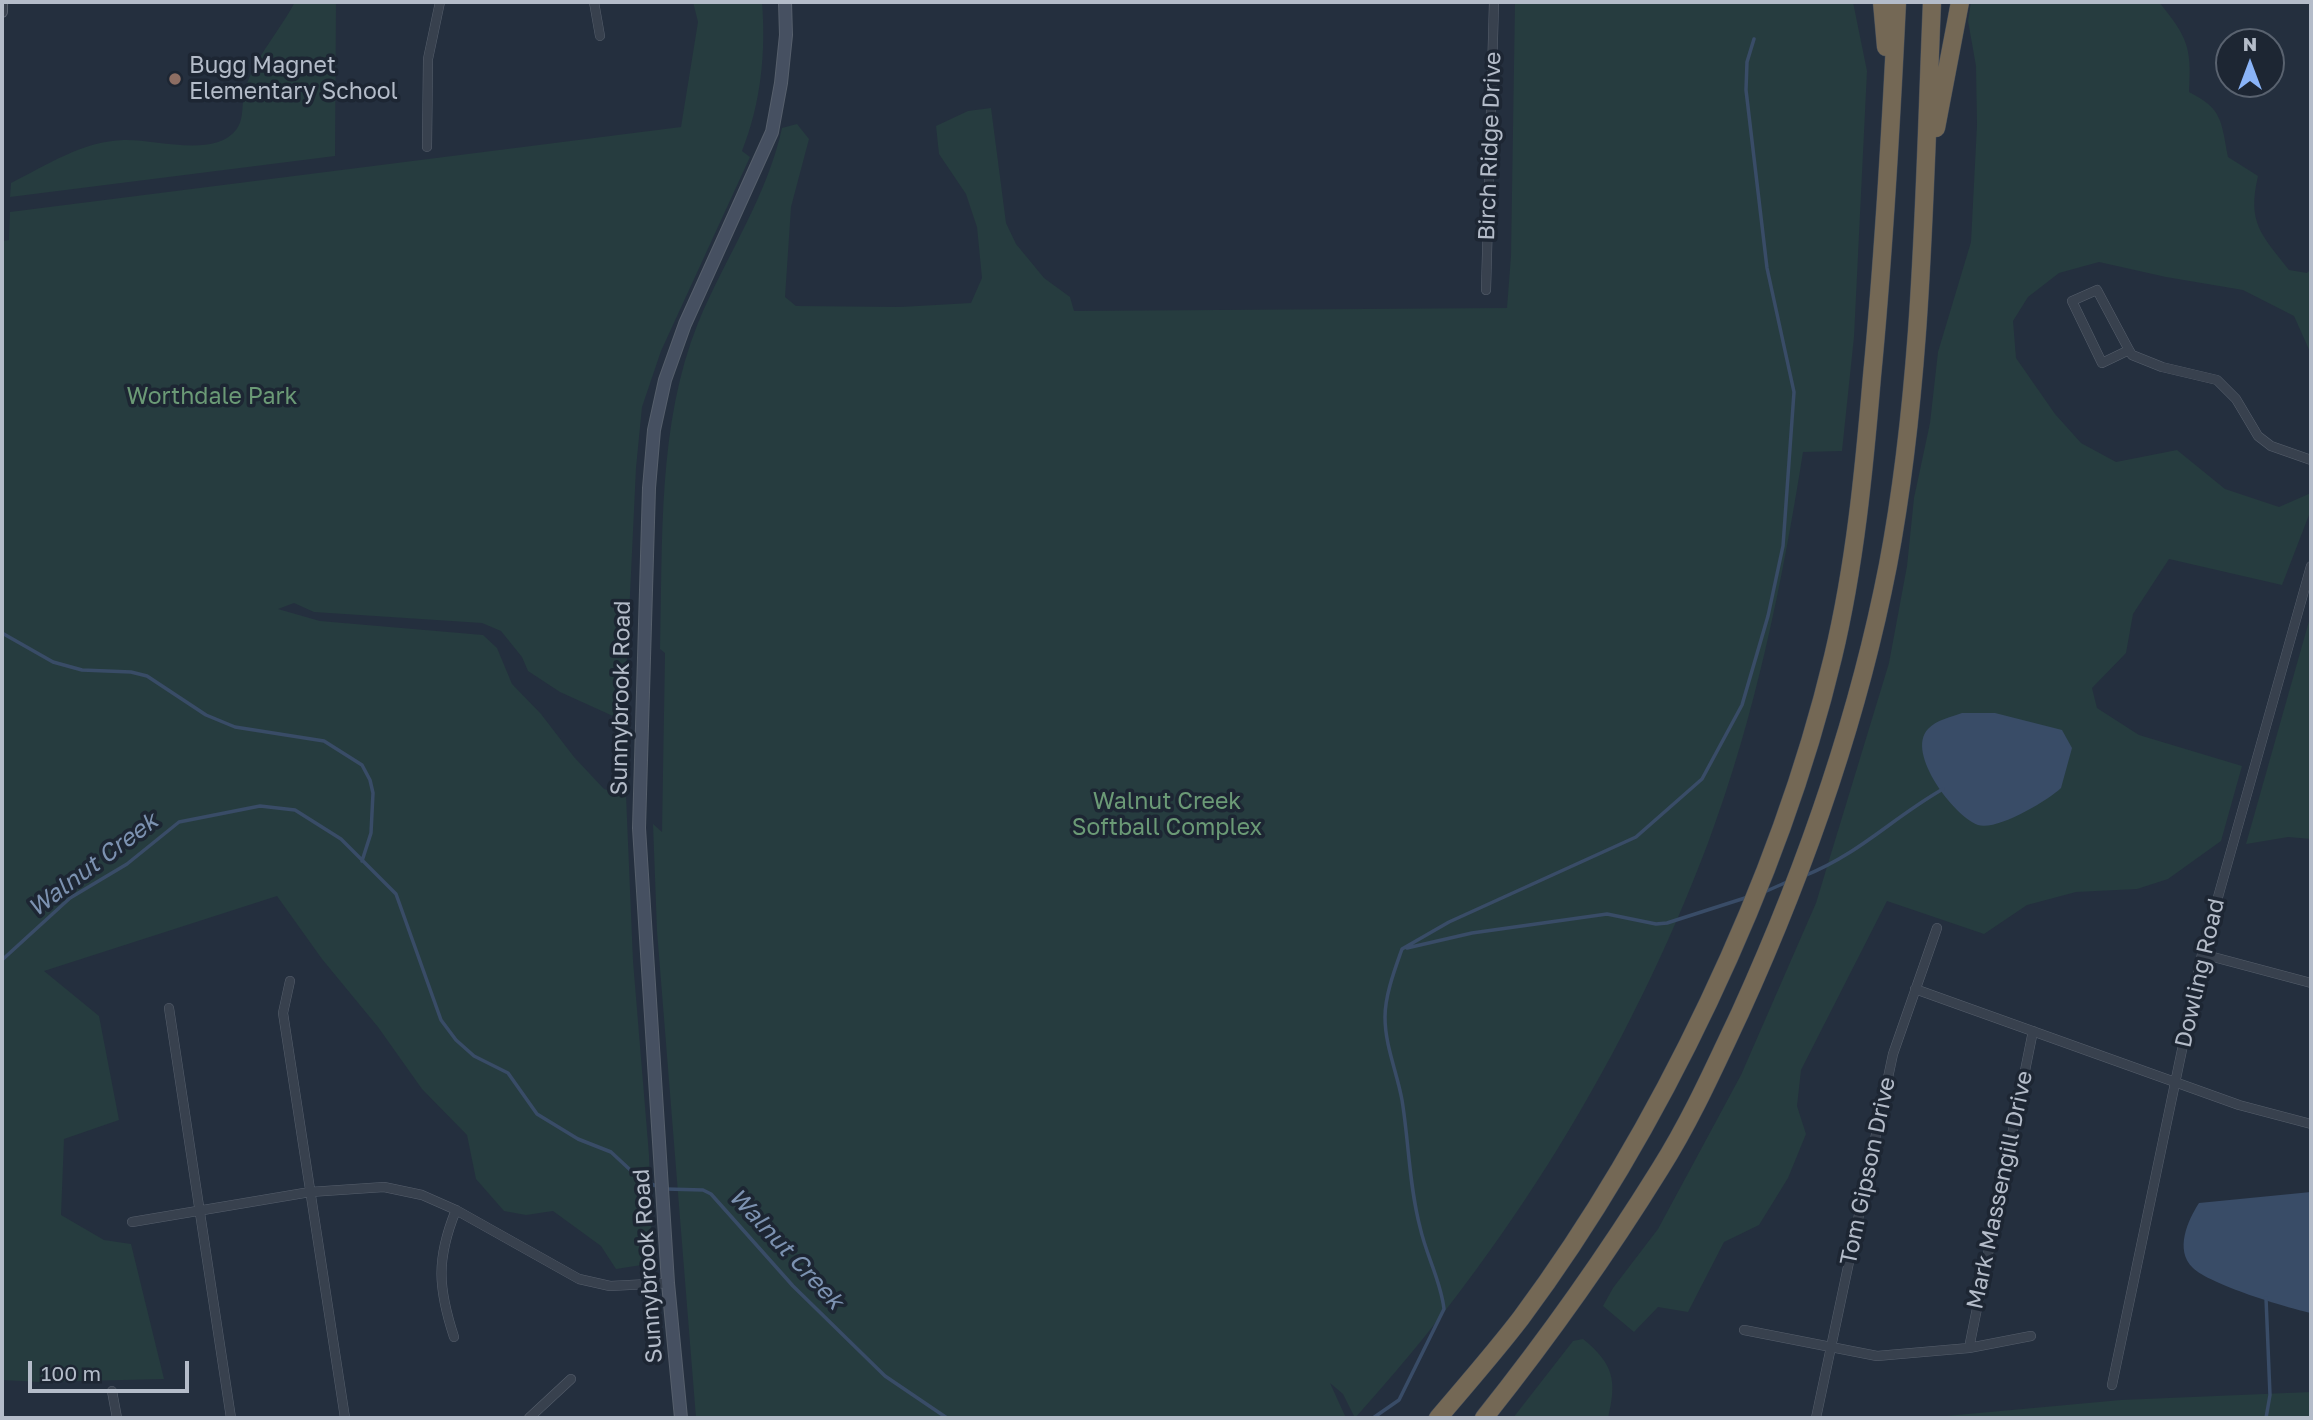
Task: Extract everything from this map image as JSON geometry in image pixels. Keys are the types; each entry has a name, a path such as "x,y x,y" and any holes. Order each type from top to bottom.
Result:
{"highway":[{"path":"1882,2 1891,110"},
{"path":"1438,1418 1521,1318 1579,1234 1661,1098 1727,959 1776,841 1833,656 1863,485 1882,268 1897,2"},
{"path":"1484,1418 1551,1334 1661,1167 1709,1079 1770,947 1814,834 1858,689 1887,566 1908,415 1925,186 1932,2"},
{"path":"1925,186 1960,2"}],"main road":[{"name":"Sunnybrook Road","path":"681,1418 668,1283 639,828 644,597 654,430 665,380 685,324 772,132 782,71 785,2"}],"street":[{"path":"2,2 2,12"},
{"path":"427,147 428,59 440,2"},
{"path":"594,2 600,36"},
{"name":"Birch Ridge Drive","path":"1486,290 1494,2"},
{"path":"2129,350 2102,363 2072,301 2097,290 2132,355 2162,367 2217,380 2236,399 2258,436 2271,446 2311,460"},
{"name":"Dowling Road","path":"2112,1385 2202,954 2311,566"},
{"name":"Tom Gipson Drive","path":"1816,1418 1893,1054 1937,928"},
{"path":"2202,954 2311,983"},
{"path":"290,981 283,1013 345,1418"},
{"path":"1915,989 2239,1105 2311,1124"},
{"path":"169,1008 231,1418"},
{"name":"Mark Massengill Drive","path":"1969,1348 2033,1031"},
{"path":"132,1222 310,1192 384,1186 422,1195 456,1210 579,1279 610,1286 668,1283"},
{"path":"454,1338 442,1300 439,1266 456,1210"},
{"path":"1744,1330 1877,1356 1969,1348 2031,1336"},
{"path":"529,1418 572,1379"},
{"path":"112,1391 117,1418"}],"green space":[{"path":"295,2 336,2 335,156 10,197 11,183 66,155 94,145 109,141 137,140 199,145 226,138 239,126 245,89 255,66"},
{"name":"Worthdale Park","path":"693,2 762,2 761,78 754,115 742,151 750,157 661,351 642,407 636,468 624,721 560,692 528,671 522,657 501,631 482,623 314,612 294,603 278,609 320,621 483,635 497,648 512,684 541,714 574,757 604,789 626,795 633,961 649,1155 652,1249 648,1264 616,1269 601,1246 553,1211 526,1215 504,1211 476,1179 467,1135 422,1089 277,896 44,971 99,1016 119,1120 64,1139 61,1215 104,1240 131,1244 164,1379 41,1382 2,1380 2,241 9,240 10,212 681,127 698,22"},
{"name":"Walnut Creek Softball Complex","path":"1515,2 1853,2 1867,71 1854,337 1842,451 1803,452 1765,650 1725,795 1676,922 1640,999 1559,1147 1463,1288 1411,1354 1355,1418 1343,1394 1330,1383 1346,1418 696,1418 657,931 653,824 662,832 665,653 660,649 665,484 675,402 685,362 698,323 756,203 782,128 797,124 809,139 791,207 785,297 796,306 900,307 971,303 982,278 977,227 966,194 939,154 936,126 968,111 991,108 1006,223 1016,244 1044,278 1070,297 1074,311 1507,308 1511,256"},
{"path":"1971,2 2159,2 2176,24 2186,43 2190,63 2189,92 2208,104 2219,117 2228,157 2258,176 2254,205 2264,237 2289,270 2307,273 2311,269 2311,354 2294,316 2243,290 2099,262 2059,273 2028,297 2013,321 2016,358 2055,414 2081,443 2116,462 2177,450 2225,489 2279,507 2311,493 2309,515 2282,585 2169,559 2133,614 2126,653 2092,688 2097,708 2139,735 2242,766 2221,841 2168,879 2137,889 2076,892 2027,905 1984,934 1887,901 1801,1070 1797,1106 1806,1134 1788,1178 1759,1225 1724,1242 1688,1312 1658,1307 1634,1332 1603,1306 1613,1288 1658,1229 1741,1075 1816,903 1889,663 1907,566 1914,498 1930,423 1938,352 1971,242 1977,125 1976,66 1968,21"},
{"path":"2311,614 2311,839 2288,837 2246,844"},
{"path":"1583,1339 1601,1357 1610,1374 1612,1394 1608,1418 1513,1418 1573,1341"},
{"path":"2311,1392 2311,1418 1924,1418 2121,1400"}],"water":[{"path":"1962,713 1995,713 2062,730 2072,748 2061,788 2034,807 1997,824 1978,825 1968,820 1936,783 1923,753 1923,740 1928,729 1939,721"},
{"path":"2311,1192 2311,1313 2231,1288 2202,1274 2187,1261 2184,1253 2185,1235 2199,1203"}],"waterway":[{"path":"1373,1418 1399,1400 1444,1309 1416,1211 1402,1100 1386,1028 1387,1000 1402,949 1449,922 1636,837 1702,779 1742,705 1768,616 1783,546 1794,392 1767,268 1746,90 1747,62 1754,39"},
{"path":"2,633 53,662 82,670 131,672 147,676 206,715 235,727 324,741 362,765 373,793 371,833 362,861"},
{"path":"1804,876 1843,857 1943,789"},
{"name":"Walnut Creek","path":"2,960 70,898 127,864 179,822 260,806 295,810 341,839 396,894 441,1020 456,1040 474,1056 508,1073 537,1114 578,1139 611,1152 641,1180 659,1187"},
{"path":"1762,893 1787,882"},
{"path":"1407,948 1472,933 1607,914 1656,924 1667,923 1748,897"},
{"name":"Walnut Creek","path":"666,1189 703,1190 711,1194 793,1286 885,1376 947,1418"},
{"path":"2266,1298 2270,1395 2266,1418"}],"place":[{"name":"Bugg Magnet Elementary School","path":"175,79"}]}
